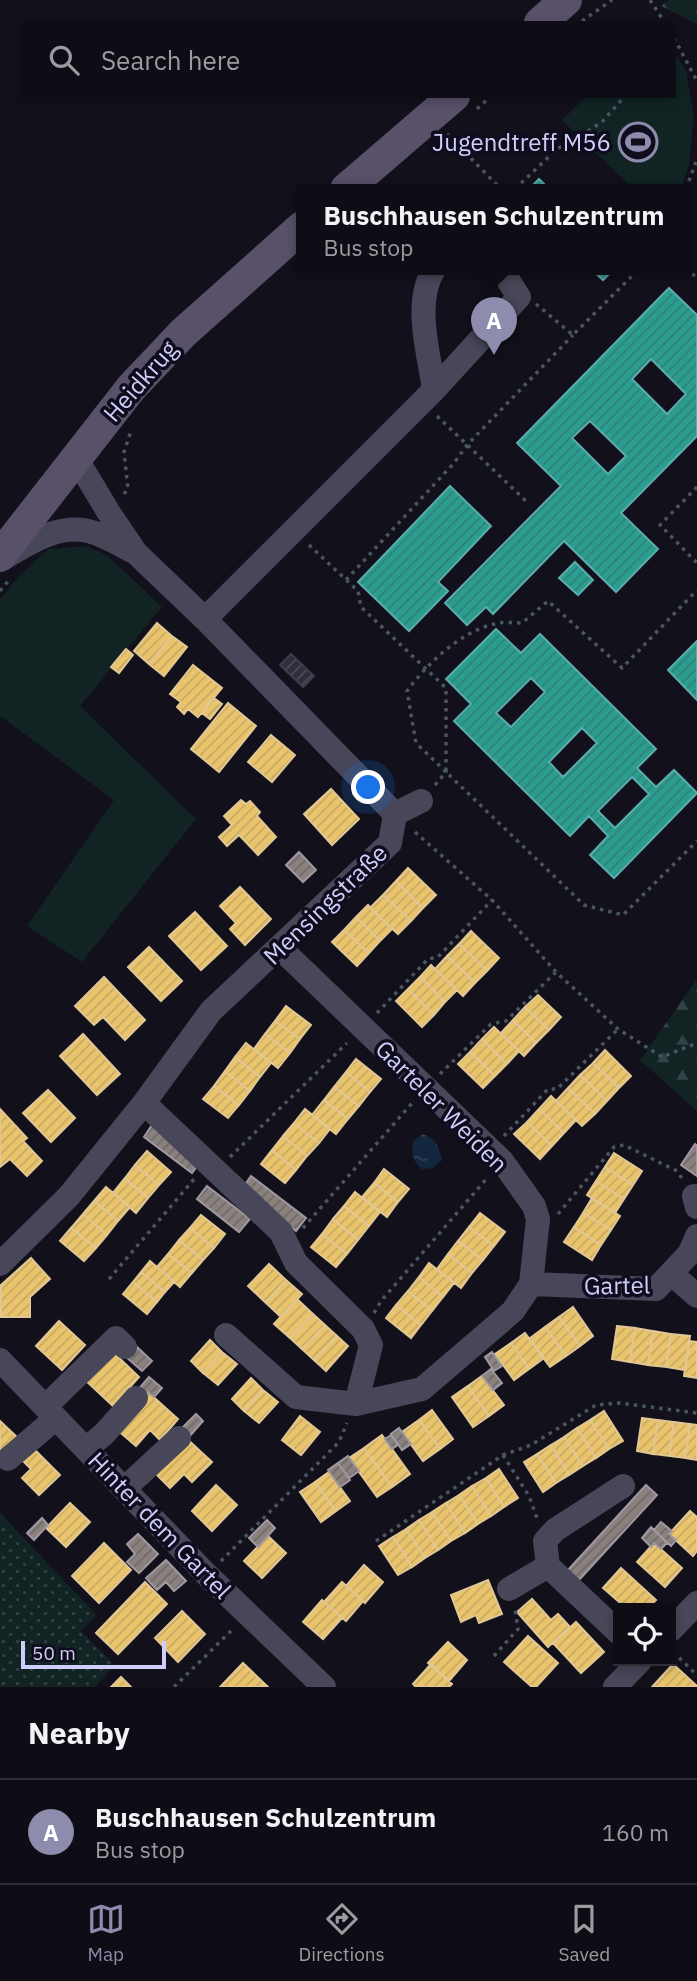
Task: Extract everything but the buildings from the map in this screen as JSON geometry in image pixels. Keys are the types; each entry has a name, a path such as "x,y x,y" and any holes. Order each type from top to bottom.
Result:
{"main road":[{"path":"352,184 452,98"},
{"name":"Heidkrug","path":"0,558 131,388 183,333 296,232"}],"street":[{"path":"428,396 424,312 427,281 431,275"},
{"path":"205,619 428,396 519,297 505,275"},
{"name":"Mensingstraße","path":"0,1264 69,1196 144,1103 211,1011 390,843 395,814 205,619 136,553 76,458"},
{"name":"Mensingstraße","path":"0,558 45,534 81,530 94,532 136,553"},
{"path":"395,814 421,801"},
{"name":"Garteler Weiden","path":"280,948 496,1155 534,1206 538,1219"},
{"path":"144,1103 218,1160 281,1232 296,1263 363,1329 371,1345 356,1404"},
{"path":"226,1335 296,1396 356,1404 422,1389 513,1311 531,1284 538,1219"},
{"name":"Gartel","path":"531,1284 656,1289 672,1274 693,1245"},
{"path":"672,1274 697,1296"},
{"path":"8,1459 116,1338 125,1347"},
{"name":"Hinter dem Gartel","path":"0,1360 207,1575 324,1687"},
{"path":"86,1449 104,1434 136,1398"},
{"path":"124,1489 179,1438"},
{"path":"514,1586 546,1554 555,1530 623,1486"},
{"path":"546,1554 613,1627"},
{"path":"676,1625 697,1604"},
{"path":"615,1687 635,1666"}],"path":[{"path":"563,11 611,0"},
{"path":"650,0 664,21"},
{"path":"676,42 697,81"},
{"path":"520,184 557,149 601,123 623,98"},
{"path":"447,134 496,184"},
{"path":"689,184 697,159"},
{"path":"346,580 454,463 467,445 633,275"},
{"path":"519,297 540,306 573,335"},
{"path":"428,396 467,445 527,502"},
{"path":"121,497 128,489 124,452 134,421"},
{"path":"697,487 660,525 697,563"},
{"path":"295,531 358,591 360,607 446,688 446,772"},
{"path":"697,590 622,668 548,601 522,623 495,623 461,639 425,667 407,691 416,743 584,905 623,915 697,841"},
{"path":"395,814 492,900 556,972 618,1029 662,1057 697,1043"},
{"path":"369,1021 428,960 438,957 492,900"},
{"path":"288,1245 426,1088 491,1024 506,1021 556,972"},
{"path":"363,1329 381,1301 548,1089 557,1089 618,1029"},
{"path":"109,1279 218,1160 356,1035"},
{"path":"538,1219 553,1220 614,1147 624,1145 677,1171 695,1202"},
{"path":"376,1541 503,1455 531,1445 596,1405 619,1403 697,1413"},
{"path":"207,1575 339,1442 356,1404"},
{"path":"503,1455 529,1496 546,1554"},
{"path":"494,1656 518,1629 514,1612 514,1586"},
{"path":"174,1687 248,1615"},
{"path":"676,1655 697,1675"}],"green space":[{"path":"669,0 697,0 697,24 661,6"},
{"name":"Jugendtreff M56","path":"676,55 686,71 694,116 689,165 683,184 628,184 562,120 585,98 676,98"},
{"path":"86,546 107,555 162,607 80,706 196,819 82,962 27,926 114,800 0,716 0,599 18,577 48,549"},
{"path":"697,979 697,1111 640,1060"},
{"path":"0,1513 97,1615 81,1631 115,1665 95,1687 0,1687"}],"water":[{"path":"423,1134 434,1141 441,1155 442,1160 433,1168 421,1169 413,1156 414,1140"}],"place":[{"name":"Jugendtreff M56","path":"638,142"},
{"name":"Buschhausen Schulzentrum","path":"494,355"}]}
